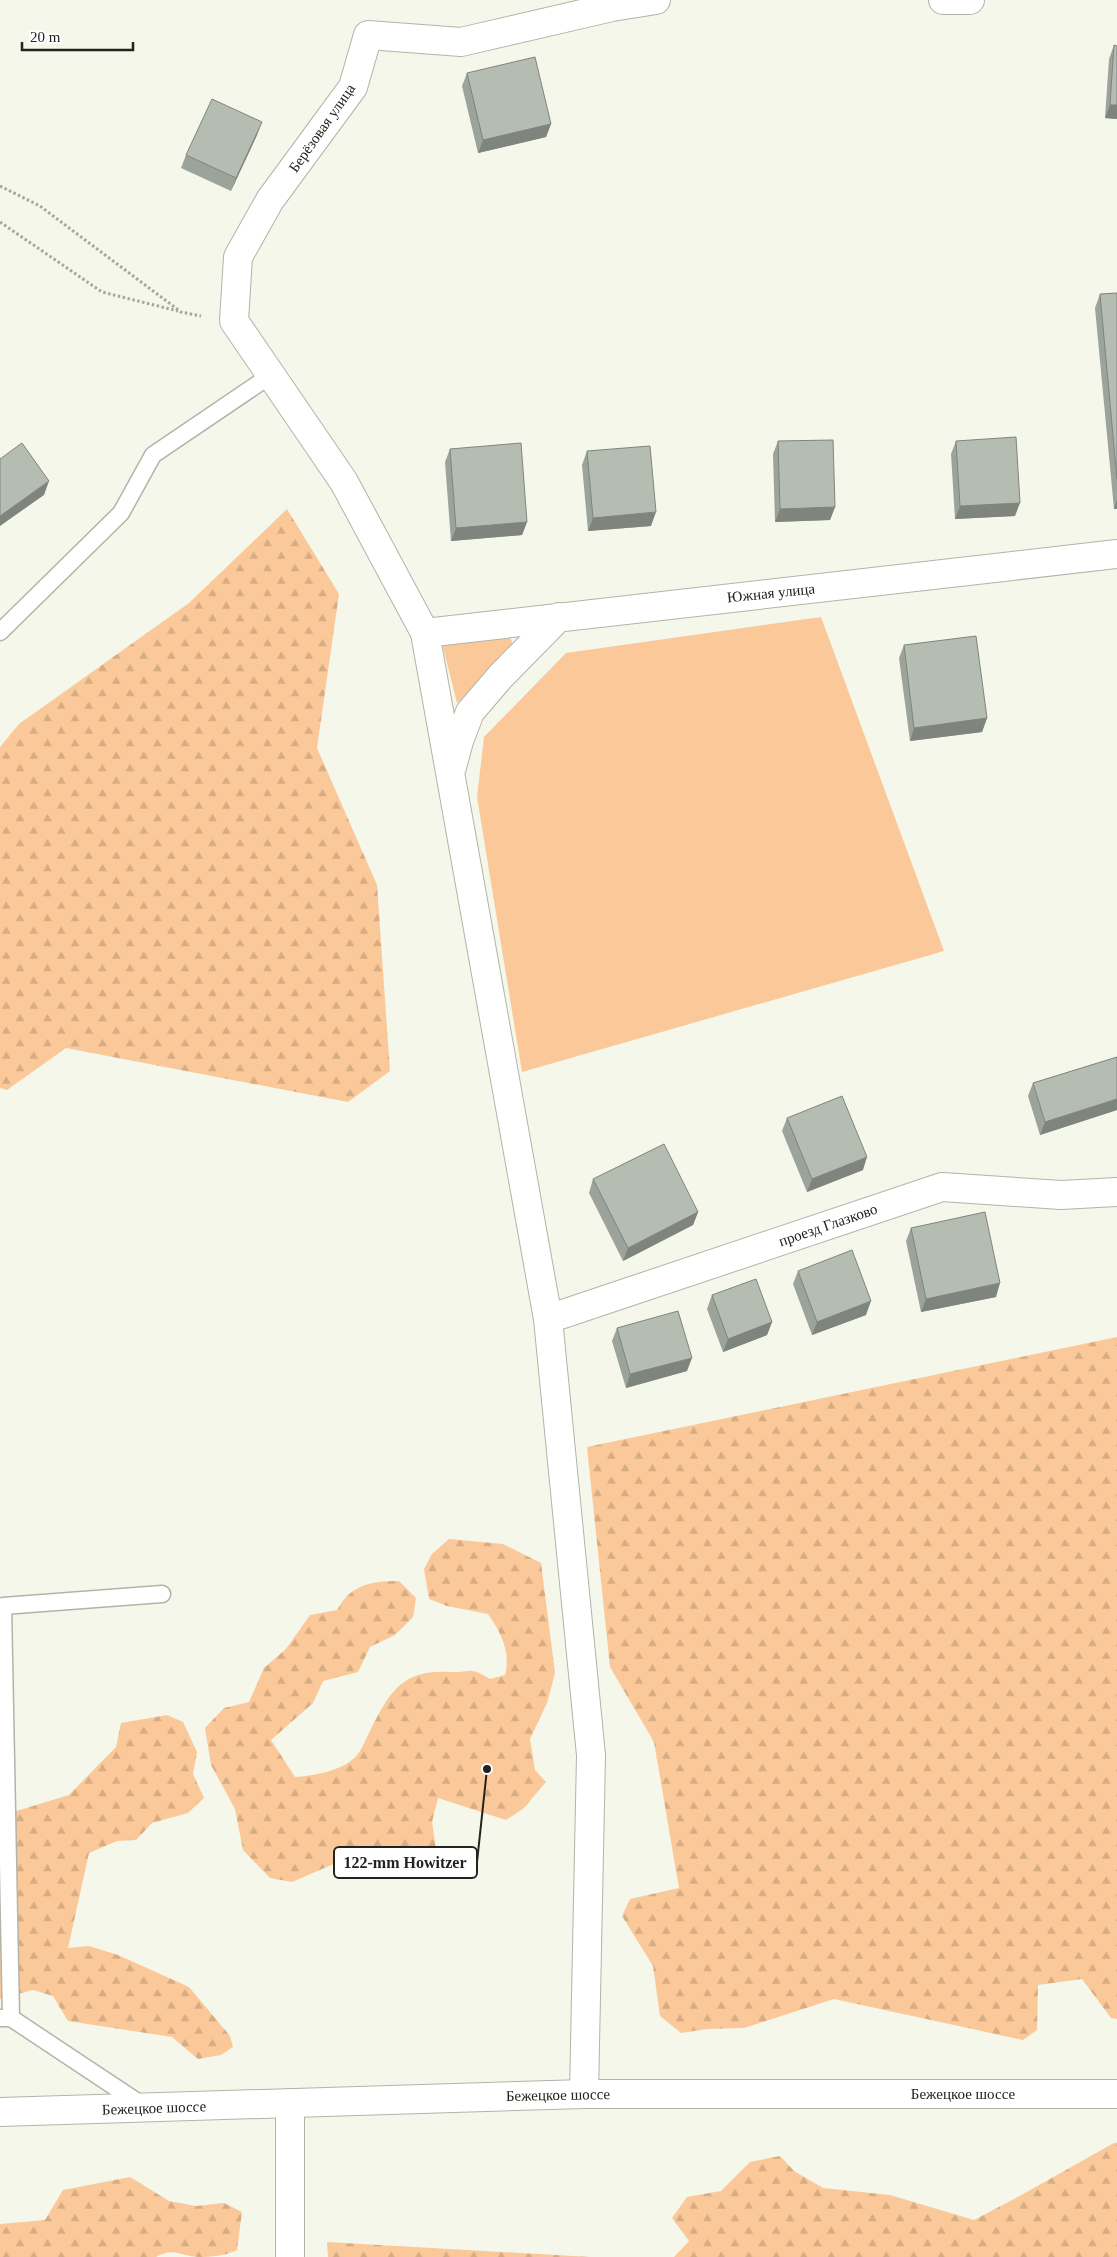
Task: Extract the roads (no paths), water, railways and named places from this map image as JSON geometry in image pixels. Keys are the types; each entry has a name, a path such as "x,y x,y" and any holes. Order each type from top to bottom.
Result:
{"street":[{"name":"Берёзовая улица","path":"271,375 234,321 238,257 270,200 353,87 368,35 461,42 612,7 656,0"},
{"path":"943,0 970,0"},
{"path":"271,375 344,482 425,633 548,1320 591,1755 584,2094"},
{"name":"Южная улица","path":"425,633 1117,554"},
{"path":"450,776 459,741 470,712 500,677 560,617"},
{"name":"проезд Глазково","path":"548,1320 942,1187 1061,1195 1117,1192"},
{"name":"Бежецкое шоссе","path":"0,2112 584,2094 1117,2094"},
{"path":"290,2103 290,2257"}],"lane":[{"path":"0,632 121,513 153,455 271,375"},
{"path":"147,2108 5,2018 3,1606 162,1594"}],"place":[{"name":"122-mm Howitzer","path":"487,1769"}]}
